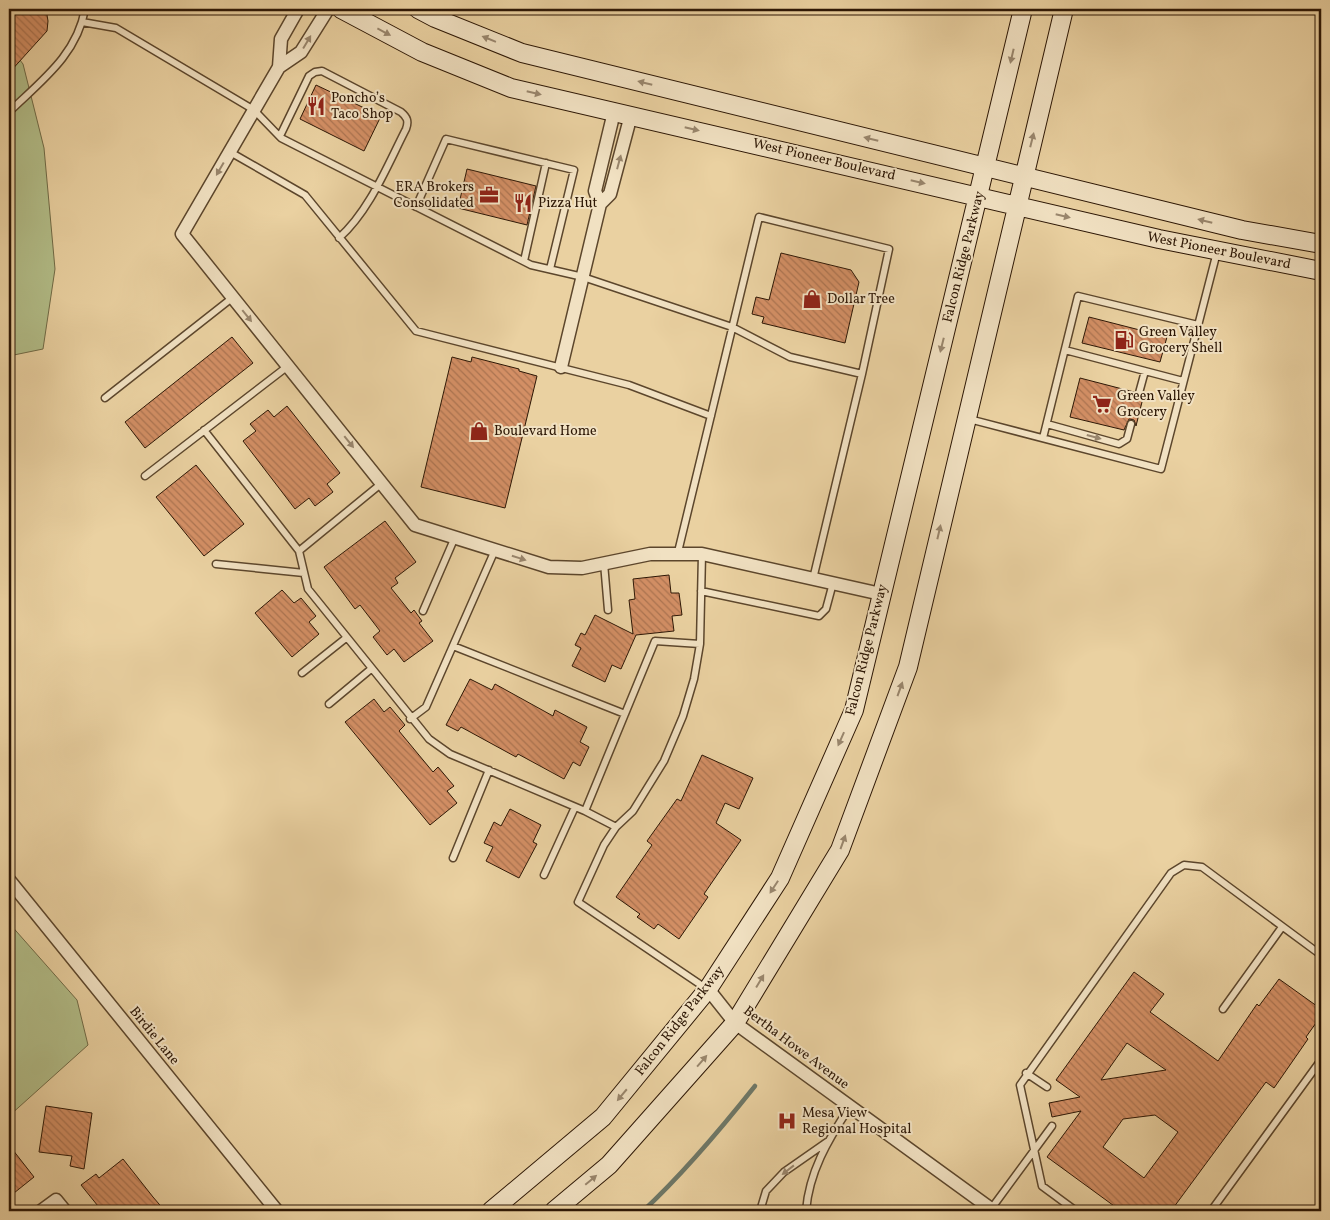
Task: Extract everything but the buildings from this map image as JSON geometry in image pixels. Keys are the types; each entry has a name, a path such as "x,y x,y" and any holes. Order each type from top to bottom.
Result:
{"main road":[{"name":"West Pioneer Boulevard","path":"341,9 422,52 511,88 1016,204 1159,239 1321,271"},
{"name":"West Pioneer Boulevard","path":"418,9 435,18 522,53 1242,230 1321,244"},
{"name":"Falcon Ridge Parkway","path":"491,1211 603,1118 708,989 780,878 796,842 854,710 1023,9"},
{"path":"554,1211 610,1165 735,1023 840,850 908,667 1016,204 1064,9"},
{"path":"1217,250 1219,244 1226,239 1280,237"}],"street":[{"path":"279,67 281,39 298,9"},
{"path":"328,9 301,52 279,67 182,234 415,524 549,567 582,568 650,554 678,552 702,554 881,594"},
{"path":"560,367 600,204 595,191 622,113"},
{"name":"Birdie Lane","path":"9,880 277,1211"},
{"name":"Bertha Howe Avenue","path":"708,989 735,1023 849,1108 992,1210"},
{"path":"41,1211 56,1200 65,1211"}],"lane":[{"path":"9,112 62,58 74,43 85,9"},
{"path":"82,22 116,28 254,110 280,136 376,188 524,261 582,277 732,327 790,357 862,374"},
{"path":"280,136 308,76 315,72 322,71 407,116 409,123 376,188 356,218 339,238"},
{"path":"416,207 446,139 574,170 550,269"},
{"path":"230,152 305,195 416,331 629,385 711,416"},
{"path":"524,261 546,163"},
{"path":"678,552 759,217 889,249 862,374 813,579"},
{"path":"966,418 1160,469 1217,250"},
{"path":"1043,438 1078,296 1198,325"},
{"path":"105,398 232,298"},
{"path":"1065,350 1183,381"},
{"path":"145,476 288,366"},
{"path":"1139,393 1145,371"},
{"path":"1047,424 1119,444 1127,440 1131,424"},
{"path":"204,430 299,551 308,589 410,719 429,739 443,749 585,811 616,827"},
{"path":"299,551 382,483"},
{"path":"423,611 455,537"},
{"path":"410,719 426,708 495,550"},
{"path":"702,554 700,644 691,688 664,762 633,811 616,827 604,845 578,902 708,989"},
{"path":"216,564 304,573"},
{"path":"604,564 608,610"},
{"path":"701,591 818,616 826,609 832,584"},
{"path":"302,673 346,638"},
{"path":"585,811 655,641 700,644"},
{"path":"453,646 625,714"},
{"path":"329,704 371,669"},
{"path":"453,858 489,770"},
{"path":"544,875 575,807"},
{"path":"1076,1211 1042,1186 1020,1085 1026,1073 1172,873 1184,865 1202,867 1321,955"},
{"path":"1223,1009 1282,927"},
{"path":"1211,1211 1321,1060"},
{"path":"1026,1073 1047,1087"},
{"path":"806,1211 808,1190 828,1141 849,1108"},
{"path":"992,1210 1052,1126"},
{"path":"760,1211 766,1191 784,1172 828,1141"}],"green space":[{"path":"9,46 23,64 44,148 55,269 43,349 9,356"},
{"path":"9,923 77,1000 88,1045 9,1116"}],"waterway":[{"path":"643,1211 701,1151 755,1086"}],"place":[{"name":"Poncho’s Taco Shop","path":"316,106"},
{"name":"ERA Brokers Consolidated","path":"489,195"},
{"name":"Pizza Hut","path":"523,203"},
{"name":"Dollar Tree","path":"812,299"},
{"name":"Green Valley Grocery Shell","path":"1124,340"},
{"name":"Green Valley Grocery","path":"1102,404"},
{"name":"Boulevard Home","path":"479,431"},
{"name":"Mesa View Regional Hospital","path":"787,1121"}]}
